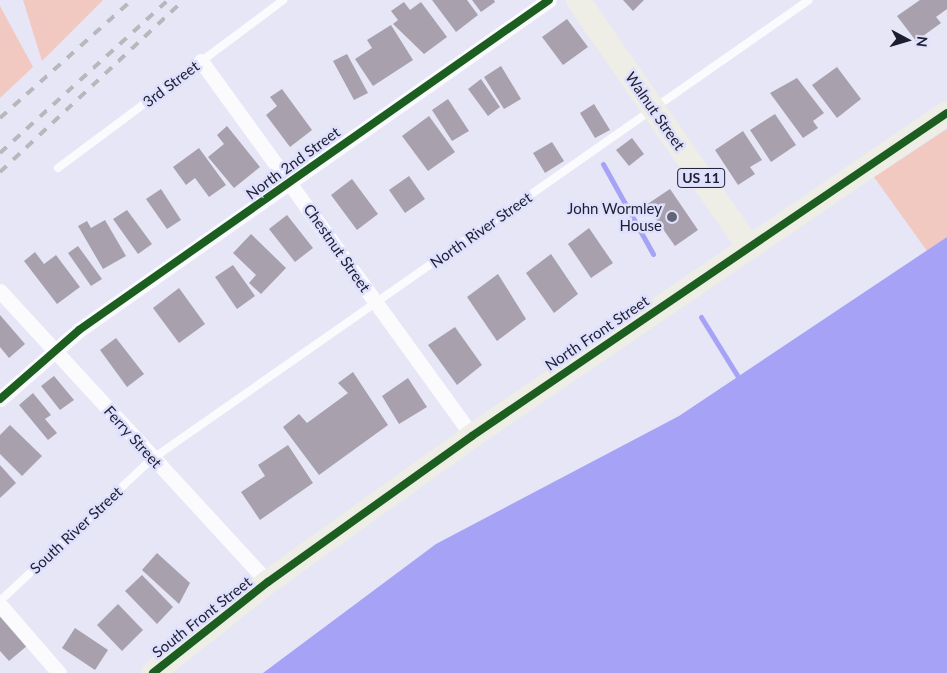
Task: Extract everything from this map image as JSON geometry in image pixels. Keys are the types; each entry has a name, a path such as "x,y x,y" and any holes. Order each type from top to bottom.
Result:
{"main road":[{"name":"Walnut Street","path":"578,0 748,247"},
{"name":"North Front Street","path":"268,582 472,436 748,247 947,114"},
{"name":"South Front Street","path":"153,673 268,582"}],"street":[{"name":"North 2nd Street","path":"0,399 54,350 549,0"},
{"name":"Chestnut Street","path":"201,61 472,436"},
{"name":"Ferry Street","path":"0,290 152,459 268,582"},
{"path":"0,605 58,673"}],"lane":[{"name":"3rd Street","path":"58,168 284,0"},
{"name":"North River Street","path":"152,459 809,0"},
{"name":"South River Street","path":"0,601 152,459"}],"shaded area":[{"path":"23,0 103,0 42,61"},
{"path":"0,6 33,67 0,98"},
{"path":"947,129 947,237 927,251 874,177"},
{"path":"947,237 947,673 263,673 436,544 679,416"}],"building":[{"path":"432,0 467,0 478,15 456,32"},
{"path":"472,0 494,0 495,2 481,12"},
{"path":"623,0 644,0 633,11"},
{"path":"920,0 947,0 947,9 936,17 941,23 916,41 897,16"},
{"path":"404,2 410,10 421,2 447,37 424,54 393,24 398,20 391,11"},
{"path":"567,19 588,47 563,65 542,37"},
{"path":"391,25 413,60 373,86 355,59 372,48 367,40"},
{"path":"347,54 368,93 354,100 333,61"},
{"path":"501,66 521,99 504,109 484,77"},
{"path":"837,67 861,99 837,118 812,85"},
{"path":"797,78 824,113 813,121 818,128 803,138 770,93"},
{"path":"481,79 500,107 488,116 468,89"},
{"path":"282,89 312,130 290,147 266,115 277,106 270,97"},
{"path":"448,99 469,131 452,141 432,110"},
{"path":"594,104 610,130 595,138 580,113"},
{"path":"775,114 796,145 771,162 750,130"},
{"path":"429,116 455,152 428,171 402,136"},
{"path":"227,126 260,167 234,188 208,157 224,144 217,135"},
{"path":"743,131 762,160 750,167 755,174 738,185 715,150"},
{"path":"632,138 644,154 629,166 616,150"},
{"path":"552,142 564,161 545,173 533,153"},
{"path":"199,148 226,185 209,197 195,178 186,185 173,167"},
{"path":"409,176 425,199 405,213 389,190"},
{"path":"352,179 378,214 357,230 331,195"},
{"path":"161,189 181,220 167,229 146,199"},
{"name":"John Wormley House","path":"670,189 698,230 675,246 646,205"},
{"path":"127,210 152,244 138,254 113,219"},
{"path":"287,215 313,248 295,262 269,229"},
{"path":"105,220 126,256 103,269 78,226 87,221 91,228"},
{"path":"589,228 613,263 591,278 568,244"},
{"path":"251,234 286,268 261,294 249,283 256,275 233,253"},
{"path":"78,246 102,279 91,286 68,253"},
{"path":"35,252 44,264 56,255 80,287 57,304 24,261"},
{"path":"551,254 578,294 554,313 526,273"},
{"path":"233,265 255,296 237,309 215,277"},
{"path":"498,274 526,319 497,341 467,297"},
{"path":"179,288 205,324 179,343 153,308"},
{"path":"0,315 25,344 9,358 0,347"},
{"path":"455,327 482,365 457,385 428,345"},
{"path":"116,338 144,374 127,387 100,350"},
{"path":"353,372 388,425 319,475 283,427 299,414 307,423 348,393 338,383"},
{"path":"54,376 74,400 60,410 41,386"},
{"path":"408,378 427,407 399,424 382,396"},
{"path":"33,393 51,415 45,419 57,433 48,440 19,405"},
{"path":"10,425 42,456 22,476 0,454 0,435"},
{"path":"288,445 313,483 260,520 241,492 265,476 258,465"},
{"path":"0,465 16,483 0,498"},
{"path":"157,553 190,583 179,604 142,570"},
{"path":"142,575 173,607 157,624 125,591"},
{"path":"118,604 143,630 122,651 97,625"},
{"path":"0,613 28,645 9,661 0,651"},
{"path":"75,628 108,650 95,670 62,648"}],"waterway":[{"path":"603,164 653,254"},
{"path":"701,317 740,380"}],"railway":[{"path":"0,118 132,0"},
{"path":"0,153 168,0"},
{"path":"0,172 184,0"}],"cycle path":[{"path":"0,399 79,330 549,0"},
{"path":"153,673 268,582 472,436 947,113"}],"place":[{"name":"John Wormley House","path":"672,217"}]}
